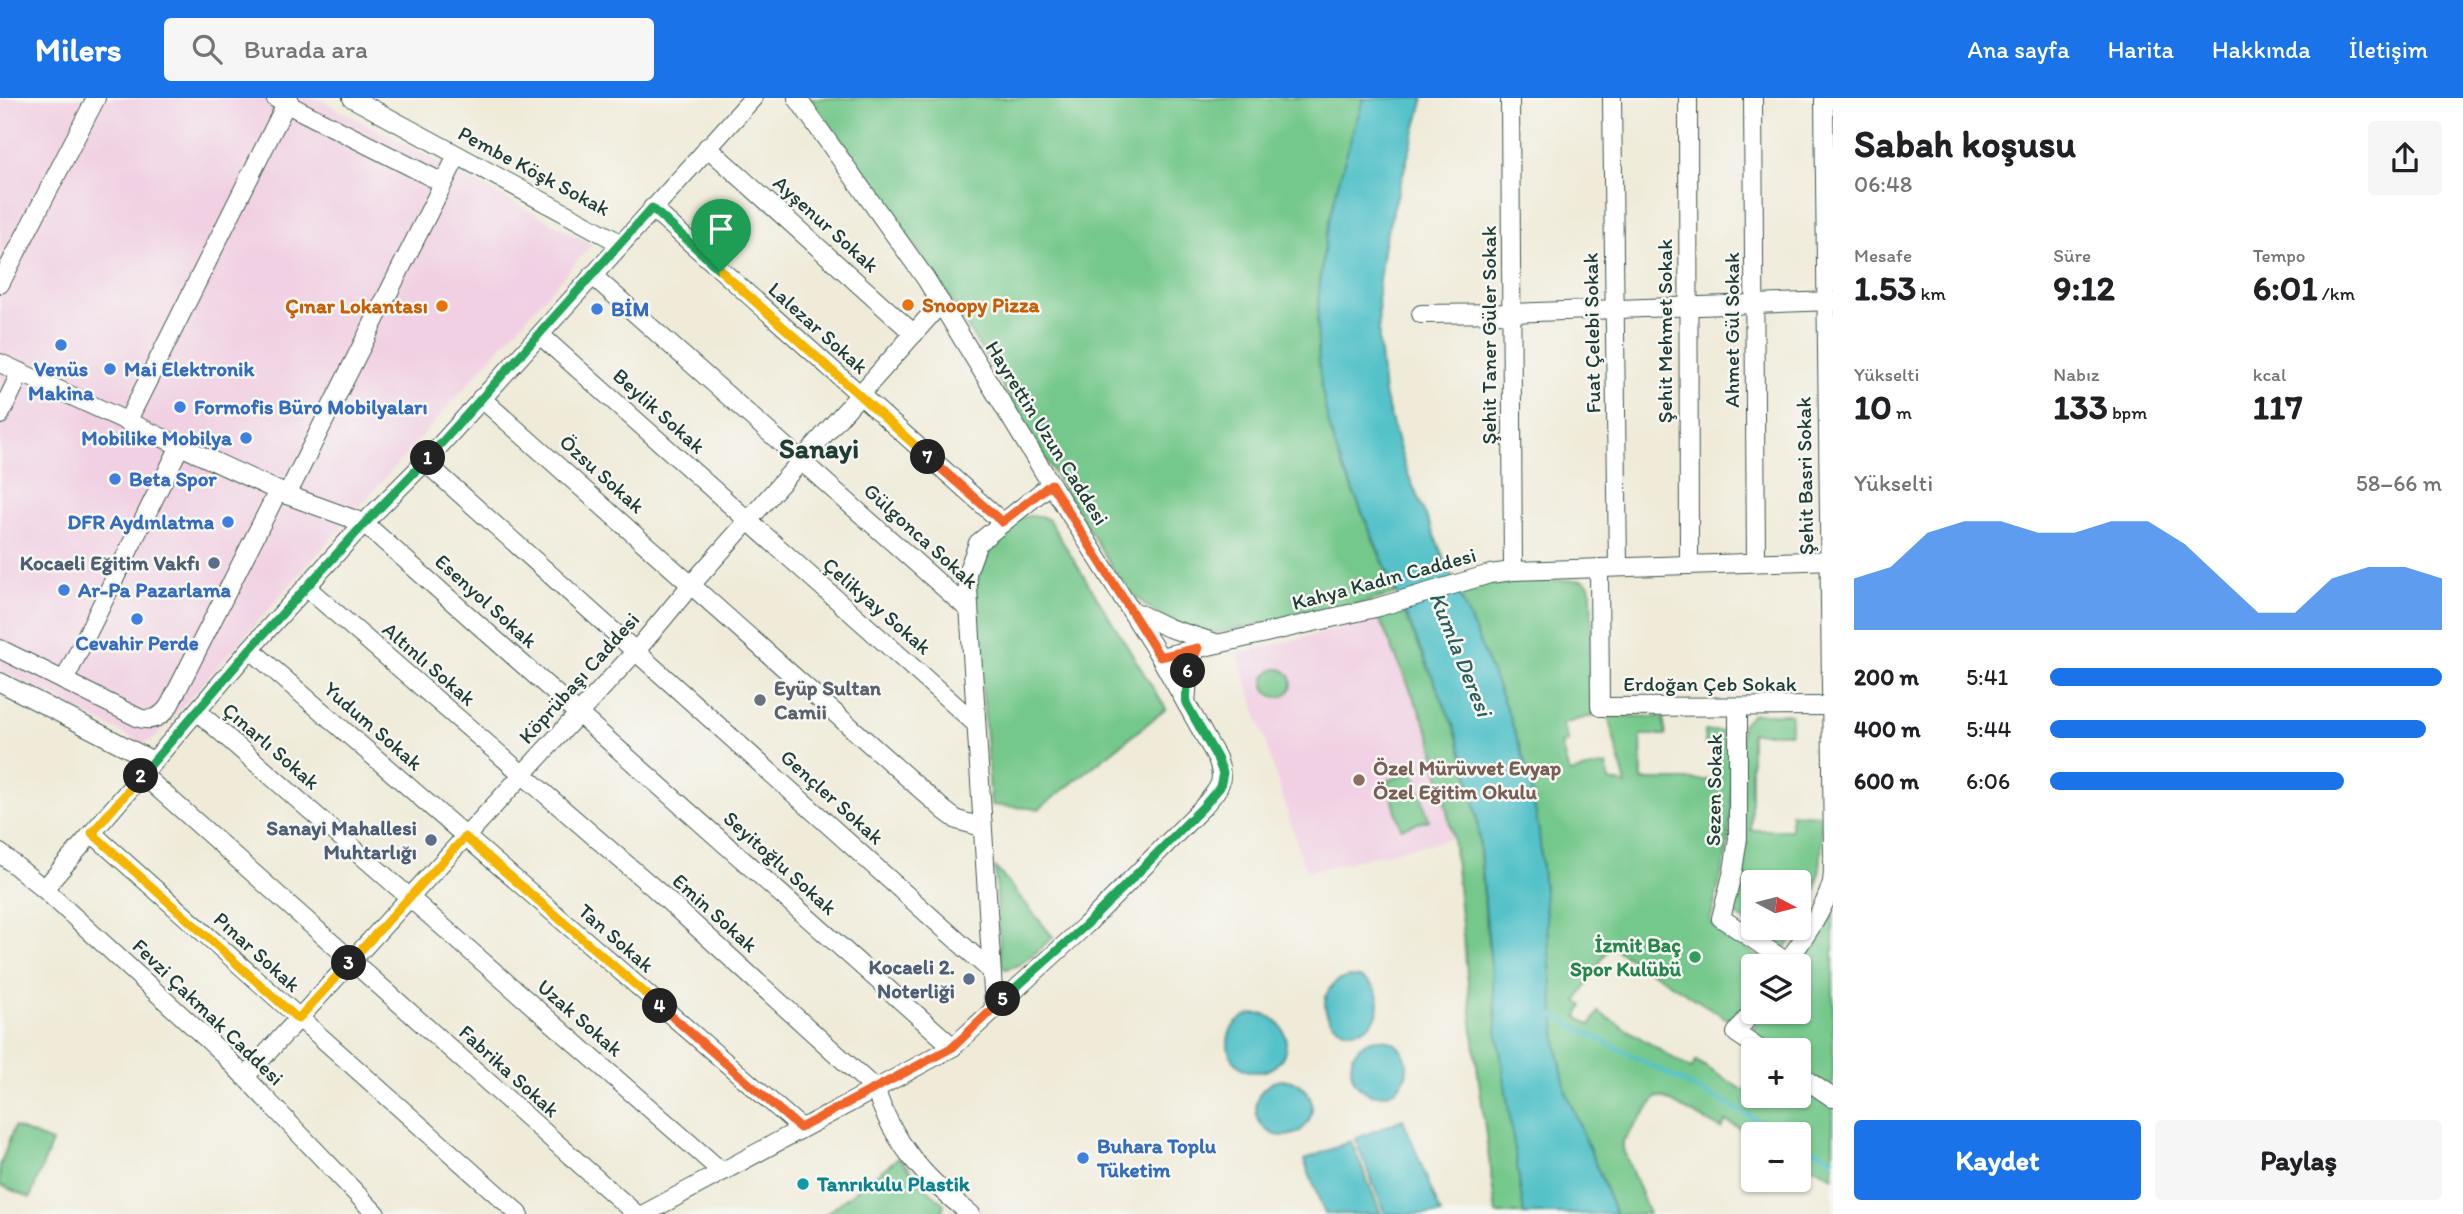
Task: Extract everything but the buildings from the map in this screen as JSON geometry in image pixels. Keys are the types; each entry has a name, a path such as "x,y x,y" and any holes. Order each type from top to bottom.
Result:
{"street":[{"path":"0,284 96,98"},
{"name":"Pembe Köşk Sokak","path":"352,98 621,243"},
{"path":"44,889 250,649 365,523 425,462 753,98"},
{"name":"Hayrettin Uzun Caddesi","path":"797,98 926,279 1160,657 1223,773 1220,787 1203,807 1086,925 994,1007"},
{"name":"Şehit Taner Güler Sokak","path":"1510,98 1513,571"},
{"name":"Fuat Çelebi Sokak","path":"1609,567 1615,309 1612,98"},
{"name":"Şehit Mehmet Sokak","path":"1688,98 1689,565"},
{"name":"Ahmet Gül Sokak","path":"1753,98 1756,562"},
{"name":"Şehit Basri Sokak","path":"1792,954 1812,924 1833,881 1829,175 1824,98"},
{"path":"127,422 283,100 443,183"},
{"name":"Ayşenur Sokak","path":"707,147 915,334"},
{"path":"0,649 139,718 152,719 164,713 283,493 457,156"},
{"name":"Lalezar Sokak","path":"652,208 859,397 1002,522"},
{"name":"Gülgonca Sokak","path":"592,275 968,609"},
{"path":"1421,314 1829,301"},
{"name":"Köprübaşı Caddesi","path":"245,1077 636,651 691,584 941,303"},
{"name":"Beylik Sokak","path":"540,335 747,522"},
{"path":"0,363 283,493 365,523"},
{"path":"0,415 21,372"},
{"name":"Özsu Sokak","path":"481,398 945,811 957,820 982,827"},
{"path":"64,681 180,446"},
{"name":"Gençler Sokak","path":"425,462 990,970"},
{"path":"644,1214 953,1047 994,1007 968,609 969,564 978,543 1051,484"},
{"name":"Çelikyay Sokak","path":"747,522 976,724"},
{"name":"Esenyol Sokak","path":"365,523 577,713"},
{"name":"Kahya Kadın Caddesi","path":"1160,657 1376,608 1490,574 1830,560"},
{"name":"Erdoğan Çeb Sokak","path":"1609,567 1600,707 1832,706"},
{"name":"Altınlı Sokak","path":"306,587 522,775"},
{"path":"1129,608 1169,628 1219,643"},
{"path":"1186,703 1189,666 1198,648"},
{"name":"Yudum Sokak","path":"250,649 465,837"},
{"name":"Fabrika Sokak","path":"0,682 148,768 351,962 636,1214"},
{"name":"Sezen Sokak","path":"1738,708 1738,838 1721,918 1771,954"},
{"name":"Çınarlı Sokak","path":"197,711 409,898"},
{"name":"Seyitoğlu Sokak","path":"577,713 953,1047"},
{"name":"Emin Sokak","path":"522,775 876,1088"},
{"name":"Pınar Sokak","path":"92,833 519,1214"},
{"name":"Tan Sokak","path":"465,837 800,1128"},
{"name":"Fevzi Çakmak Caddesi","path":"0,853 44,889 211,1043 376,1214"},
{"name":"Uzak Sokak","path":"409,898 721,1171"},
{"path":"1743,1024 1736,1033 1743,1038"},
{"path":"1811,1083 1833,1098"},
{"path":"876,1088 884,1116 901,1144 937,1186 971,1214"}],"shaded area":[{"path":"0,98 317,98 592,244 154,739 141,743 0,669"},
{"name":"Özel Mürüvvet Evyap Özel Eğitim Okulu","path":"1379,618 1431,737 1453,838 1306,872 1238,654"}],"green space":[{"path":"807,98 1364,98 1352,135 1317,321 1326,411 1339,458 1396,594 1343,608 1216,633 1173,621 1136,597 1109,562 940,283"},
{"path":"1028,516 1041,516 1049,520 1166,709 1039,809 991,805 975,591 981,559 1014,521"},
{"path":"1583,580 1589,585 1595,715 1562,724 1568,742 1561,744 1569,773 1606,765 1609,781 1626,785 1608,716 1663,717 1666,735 1641,735 1642,780 1714,780 1714,746 1705,746 1705,731 1732,731 1728,846 1710,922 1754,954 1741,954 1741,1013 1729,1020 1610,946 1577,1001 1583,1005 1577,1017 1591,1025 1598,1012 1691,1069 1696,1061 1741,1089 1741,1108 1811,1108 1811,1091 1833,1106 1833,1177 1811,1165 1811,1122 1741,1122 1741,1129 1726,1121 1721,1129 1664,1098 1657,1097 1623,1141 1623,1149 1649,1214 1616,1214 1566,1092 1557,1047 1539,833 1529,775 1510,718 1458,592 1491,582"},
{"path":"1403,610 1454,727 1468,772 1477,817 1487,934 1524,1214 1496,1214 1474,1042 1453,838 1431,737 1379,618"},
{"path":"1278,669 1288,673 1292,683 1288,693 1278,697 1268,693 1264,683 1268,673"},
{"path":"1753,714 1791,714 1791,733 1751,733 1751,830 1791,830 1791,813 1820,815 1822,845 1819,873 1811,902 1811,870 1741,870 1741,918 1728,910 1742,724"},
{"path":"1414,772 1429,820 1401,828 1387,781"},
{"path":"995,867 1053,937 1024,961 1005,969 1001,964"},
{"path":"1833,904 1833,1089 1811,1075 1811,1038 1750,1037 1756,1024 1811,1024 1811,954 1803,954"},
{"path":"1772,940 1791,940 1785,949"},
{"path":"14,1127 52,1142 30,1198 0,1185 0,1166"},
{"path":"899,1157 944,1204 941,1214 826,1214"}],"water":[{"name":"Kumla Deresi","path":"1364,98 1424,98 1384,243 1378,288 1379,343 1384,394 1405,467 1478,638 1529,775 1539,833 1557,1047 1566,1092 1616,1214 1524,1214 1497,1030 1477,817 1468,772 1454,727 1339,458 1327,418 1317,332 1319,292 1340,175"},
{"path":"1352,977 1371,985 1379,1004 1371,1023 1352,1031 1333,1023 1325,1004 1333,985"},
{"path":"1257,1014 1278,1022 1286,1043 1278,1064 1257,1072 1236,1064 1228,1043 1236,1022"},
{"path":"1379,1039 1390,1041 1399,1047 1405,1056 1405,1078 1399,1087 1390,1093 1379,1095 1368,1093 1359,1087 1353,1078 1351,1067 1353,1056 1359,1047 1368,1041"},
{"path":"1278,1080 1290,1080 1304,1088 1312,1102 1310,1119 1304,1128 1290,1136 1278,1136 1261,1124 1256,1114 1256,1102 1268,1085"},
{"path":"1403,1119 1441,1214 1385,1214 1355,1139"},
{"path":"1351,1141 1381,1214 1325,1214 1304,1160"}],"waterway":[{"path":"1549,1013 1762,1122"},
{"path":"1811,1147 1833,1159"}],"place":[{"name":"Snoopy Pizza","path":"908,305"},
{"name":"Çınar Lokantası","path":"442,306"},
{"name":"BİM","path":"597,309"},
{"name":"Venüs Makina","path":"61,345"},
{"name":"Mai Elektronik","path":"110,369"},
{"name":"Formofis Büro Mobilyaları","path":"180,407"},
{"name":"Mobilike Mobilya","path":"246,438"},
{"name":"Beta Spor","path":"115,479"},
{"name":"DFR Aydınlatma","path":"228,522"},
{"name":"Kocaeli Eğitim Vakfı","path":"214,563"},
{"name":"Ar-Pa Pazarlama","path":"64,590"},
{"name":"Cevahir Perde","path":"137,619"},
{"name":"Eyüp Sultan Camii","path":"760,700"},
{"name":"Özel Mürüvvet Evyap Özel Eğitim Okulu","path":"1359,780"},
{"name":"Sanayi Mahallesi Muhtarlığı","path":"431,840"},
{"name":"İzmit Baç Spor Kulübü","path":"1695,957"},
{"name":"Kocaeli 2. Noterliği","path":"969,979"},
{"name":"Buhara Toplu Tüketim","path":"1083,1158"},
{"name":"Tanrıkulu Plastik","path":"803,1184"}],"district":[{"name":"Sanayi","path":"819,448"}],"route":[{"path":"652,208 721,271 1002,522 1051,484 1160,657 1198,648 1189,666 1186,703 1223,773 1220,787 1203,807 1086,925 953,1047 800,1128 465,837 298,1019 92,833 250,649 365,523 425,462 652,208"}]}
